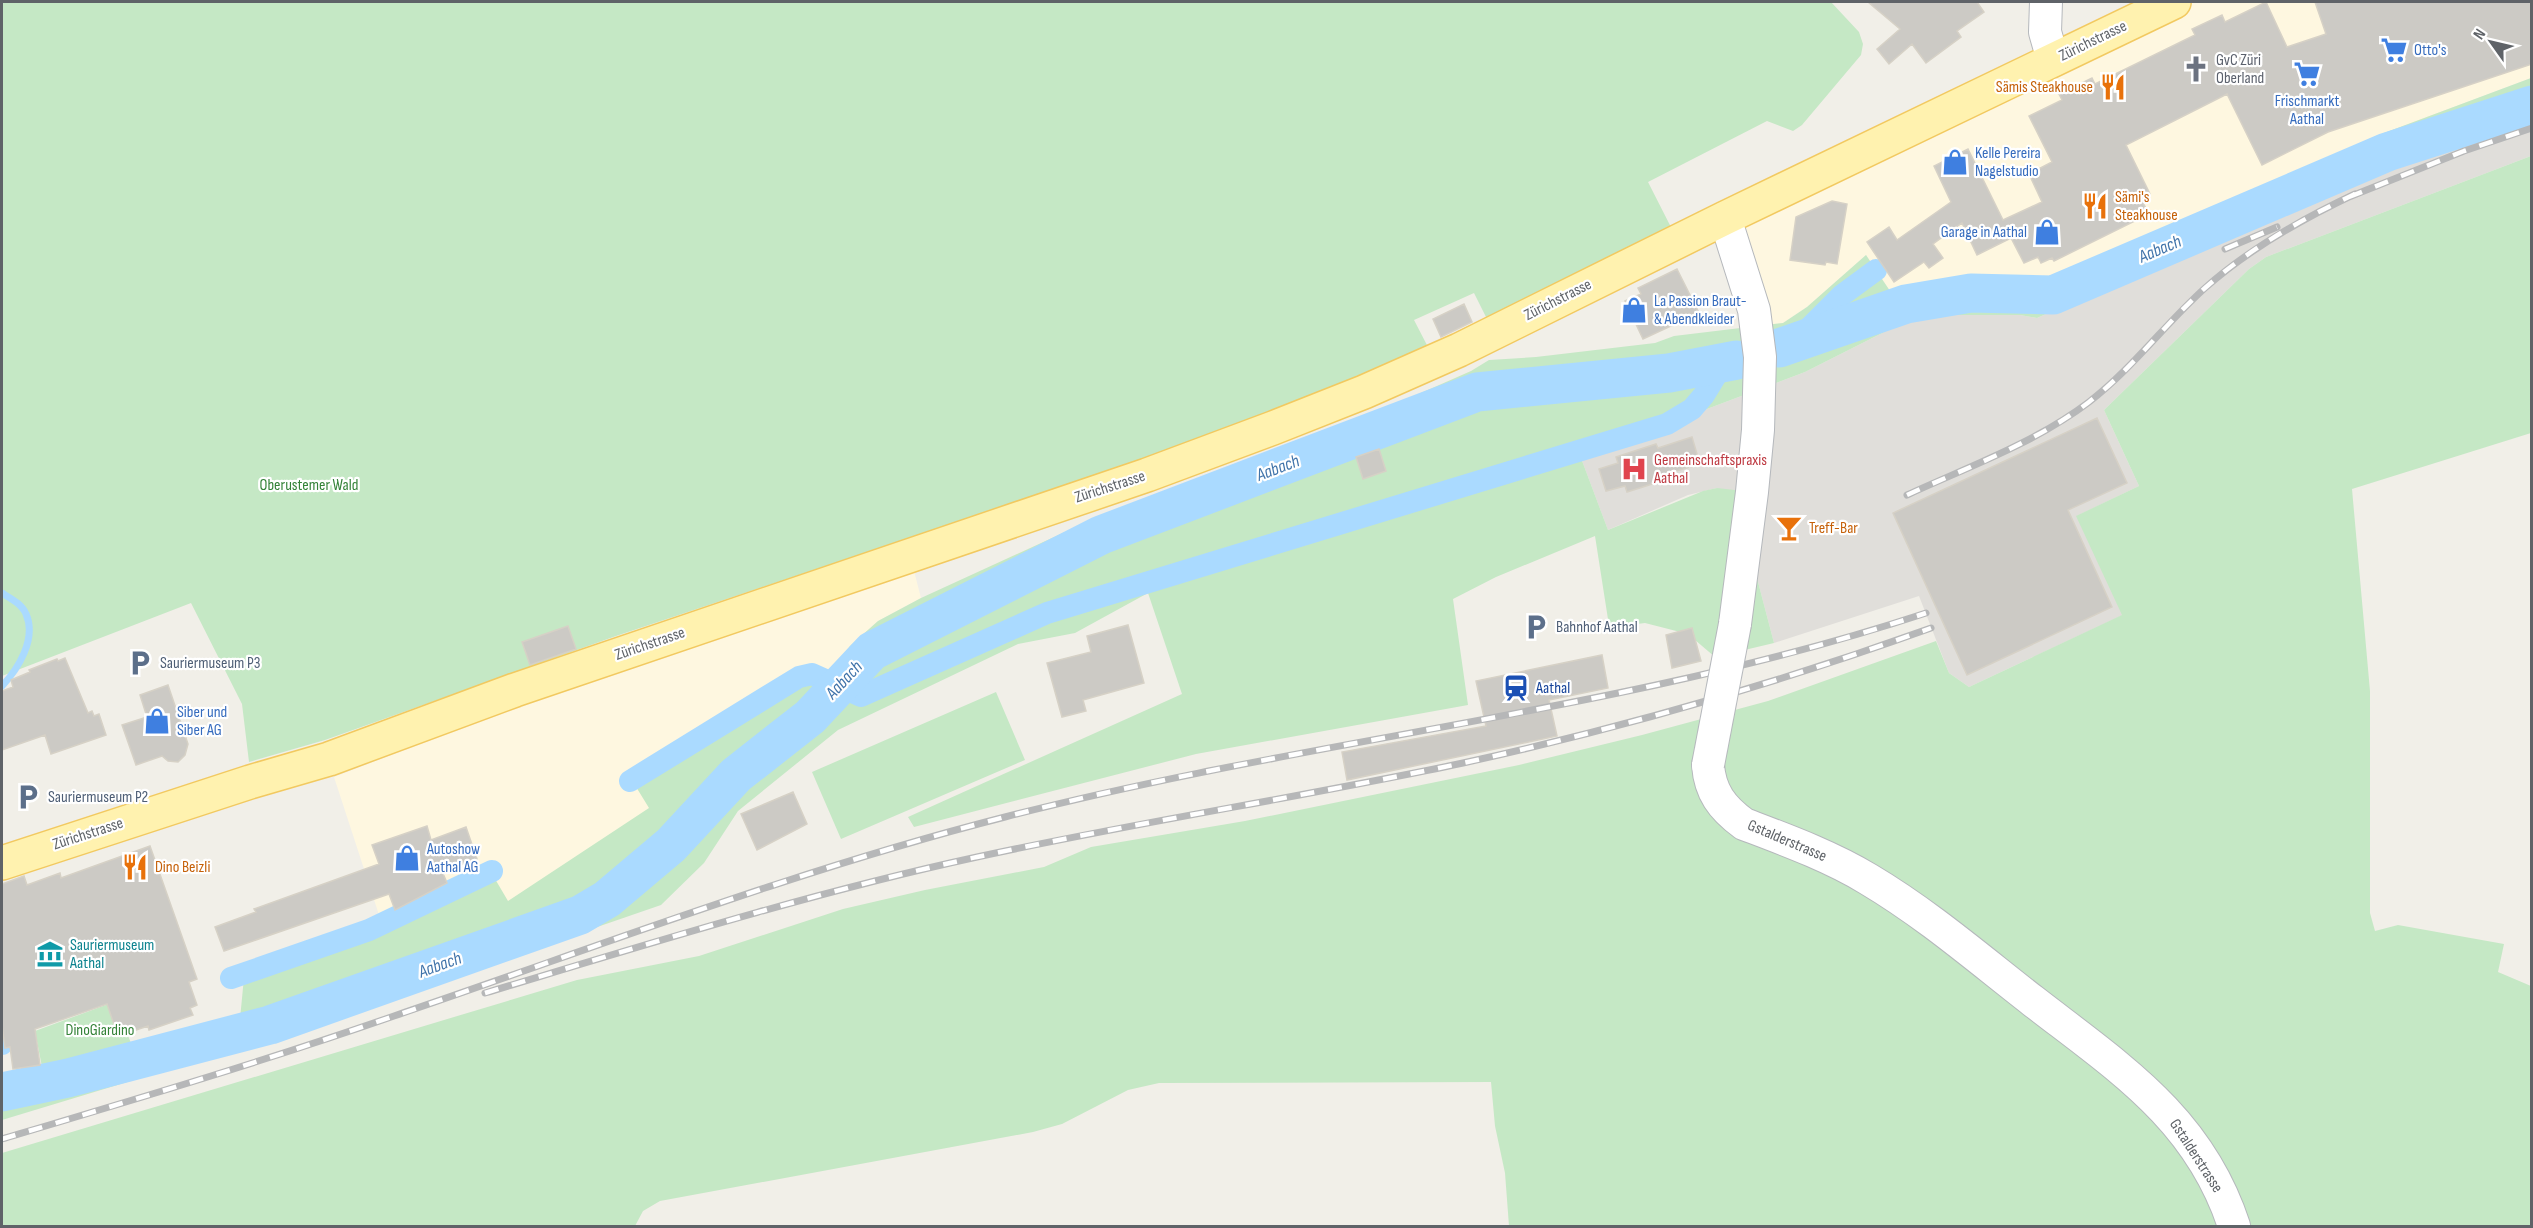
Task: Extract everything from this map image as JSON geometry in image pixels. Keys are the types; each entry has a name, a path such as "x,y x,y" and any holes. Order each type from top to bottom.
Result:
{"main road":[{"name":"Zürichstrasse","path":"2,863 250,782 329,759 536,683 1148,475 1273,428 1447,356 1725,218 2174,2"}],"street":[{"path":"2046,2 2045,32 2054,60"},
{"name":"Gstalderstrasse","path":"1725,218 1754,310 1760,357 1758,430 1752,492 1735,624 1708,765 1709,782 1718,801 1744,824 1839,863 1916,909 2139,1083 2181,1127 2222,1192 2234,1227"}],"shaded area":[{"path":"2174,2 2531,2 2531,78 2376,136 2051,281 1931,282 1890,291 1866,255 1807,307 1783,323 1757,327 1725,218"},
{"path":"2531,118 2531,156 2266,257 2249,269 2104,410 2139,486 2077,516 2123,615 1969,687 1949,673 1919,596 1774,643 1747,540 1717,488 1688,495 1608,530 1578,450 1667,424 1805,372 1918,315 2020,315 2037,318 2225,234 2363,178"},
{"path":"913,567 921,598 878,621 850,646 827,677 810,671 630,777 650,808 508,902 487,867 381,921 334,777 603,673"}],"green space":[{"name":"Oberustemer Wald","path":"2,2 1831,2 1859,32 1863,44 1861,55 1802,125 1793,131 1767,121 1648,182 1678,241 1494,333 1474,293 1414,320 1429,349 1149,458 616,636 325,740 249,762 242,704 191,603 2,676"},
{"path":"2531,78 2531,118 2363,178 2225,234 2037,318 2020,315 1918,315 1805,372 1667,424 1578,450 1608,530 1703,491 1717,488 1752,492 1747,540 1774,643 1715,657 1688,634 1645,623 1621,626 1610,632 1595,536 1496,577 1453,599 1468,705 1196,754 914,827 908,817 1182,694 1148,593 1075,633 1018,644 838,730 738,811 704,863 661,905 286,1034 2,1120 2,1079 240,1019 245,967 381,921 488,867 508,901 649,808 630,777 793,675 810,671 827,677 850,646 878,621 921,598 1089,521 1405,400 1471,371 1489,360 1536,357 1655,343 1674,336 1783,323 1807,307 1866,255 1890,291 1931,282 2051,281 2376,136"},
{"path":"2531,156 2531,433 2352,489 2370,691 2370,913 2375,931 2398,925 2504,944 2498,972 2531,986 2531,1226 1509,1226 1505,1173 1495,1126 1491,1082 1159,1083 1128,1090 1062,1124 1033,1132 660,1201 643,1211 635,1226 2,1226 2,1153 577,980 699,956 843,909 925,890 1044,867 1091,847 1245,821 1519,765 1642,735 1768,701 1936,641 1949,673 1969,687 2122,615 2076,516 2139,486 2104,410 2249,269 2266,257"},
{"path":"996,692 1025,760 841,839 812,772"},
{"name":"DinoGiardino","path":"114,1002 131,1043 42,1067 35,1031"}],"building":[{"path":"1868,2 1977,2 1984,12 1957,31 1961,37 1926,63 1912,44 1889,64 1877,49 1900,29"},
{"path":"2266,2 2287,47 2326,34 2315,2 2532,2 2532,64 2328,132 2262,165 2227,94 2126,145 2150,194 2141,199 2149,214 2054,261 2052,258 2041,263 2038,257 2024,263 2011,238 1977,255 1962,223 1933,244 1943,258 1929,268 1924,262 1894,282 1867,242 1889,227 1897,240 1951,202 1934,166 1968,149 2003,220 2042,202 2029,174 2052,162 2029,116 2062,100 2059,94 2092,78 2095,84 2195,35 2192,29 2222,15 2225,22"},
{"path":"1832,201 1847,204 1837,264 1826,262 1825,265 1790,260 1796,217"},
{"path":"1677,269 1699,313 1643,339 1625,301 1641,294 1638,288"},
{"path":"1464,304 1472,322 1441,337 1433,319"},
{"path":"2097,418 2127,483 2068,510 2112,607 1967,675 1893,513"},
{"path":"1692,437 1700,464 1666,474 1668,479 1627,492 1625,486 1606,491 1599,469 1618,463 1616,457 1656,444 1658,448"},
{"path":"1379,449 1386,471 1363,479 1356,457"},
{"path":"1128,625 1144,683 1083,700 1086,711 1062,717 1047,663 1091,652 1087,636"},
{"path":"568,626 576,649 530,665 522,642"},
{"path":"1692,628 1701,661 1672,668 1666,635"},
{"path":"1602,655 1608,688 1549,700 1557,736 1347,780 1342,752 1486,726 1476,681"},
{"path":"65,658 88,713 92,711 94,716 99,714 106,735 51,754 45,735 2,750 2,691 13,687 11,680 30,672 29,670"},
{"name":"Siber und Siber AG","path":"168,685 188,744 185,755 178,762 168,761 162,756 136,765 122,725 147,717 140,695"},
{"path":"793,792 807,824 757,850 741,814"},
{"path":"427,826 431,840 466,827 477,859 442,871 447,883 395,910 389,894 224,951 215,927 256,912 254,909 379,864 372,845"},
{"path":"150,846 197,979 189,982 197,1005 190,1008 193,1015 149,1030 148,1026 118,1036 107,1004 35,1029 40,1065 13,1069 10,1047 5,1048 2,1025 2,884 24,876 27,885 60,873 61,878"}],"waterway":[{"name":"Aabach","path":"1779,348 1906,304 1971,293 2053,295 2387,152 2532,105"},
{"path":"1794,343 1842,295 1876,270"},
{"name":"Aabach","path":"2,1092 68,1078 270,1025 580,915 607,899 671,845 736,775 810,717 872,651 1101,535 1477,392 1669,373 1737,360"},
{"path":"630,781 799,677 812,674 861,696 1047,613 1667,424 1692,409 1704,395 1723,364"},
{"path":"2,593 22,607 29,624 24,653 2,686"},
{"path":"231,978 369,930 492,871"}],"railway":[{"path":"2349,197 2464,151 2532,128"},
{"path":"1907,495 2024,442 2068,417 2105,389 2190,302 2240,260 2277,235 2355,194"},
{"path":"2225,249 2277,227"},
{"path":"2,1139 297,1049 774,885 927,838 1120,790 1698,676 1813,647 1926,613"},
{"path":"485,993 730,920 915,871 1038,844 1463,763 1582,735 1758,686 1931,628"}],"place":[{"name":"Otto's","path":"2394,50"},
{"name":"GvC Züri Oberland","path":"2196,69"},
{"name":"Frischmarkt Aathal","path":"2307,74"},
{"name":"Sämis Steakhouse","path":"2113,87"},
{"name":"Kelle Pereira Nagelstudio","path":"1955,162"},
{"name":"Sämi's Steakhouse","path":"2095,206"},
{"name":"Garage in Aathal","path":"2047,232"},
{"name":"La Passion Braut- & Abendkleider","path":"1634,310"},
{"name":"Gemeinschaftspraxis Aathal","path":"1634,469"},
{"name":"Treff-Bar","path":"1789,528"},
{"name":"Bahnhof Aathal","path":"1536,627"},
{"name":"Sauriermuseum P3","path":"140,663"},
{"name":"Aathal","path":"1516,688"},
{"name":"Siber und Siber AG","path":"157,721"},
{"name":"Sauriermuseum P2","path":"28,797"},
{"name":"Autoshow Aathal AG","path":"407,858"},
{"name":"Dino Beizli","path":"135,867"},
{"name":"Sauriermuseum Aathal","path":"50,954"}]}
